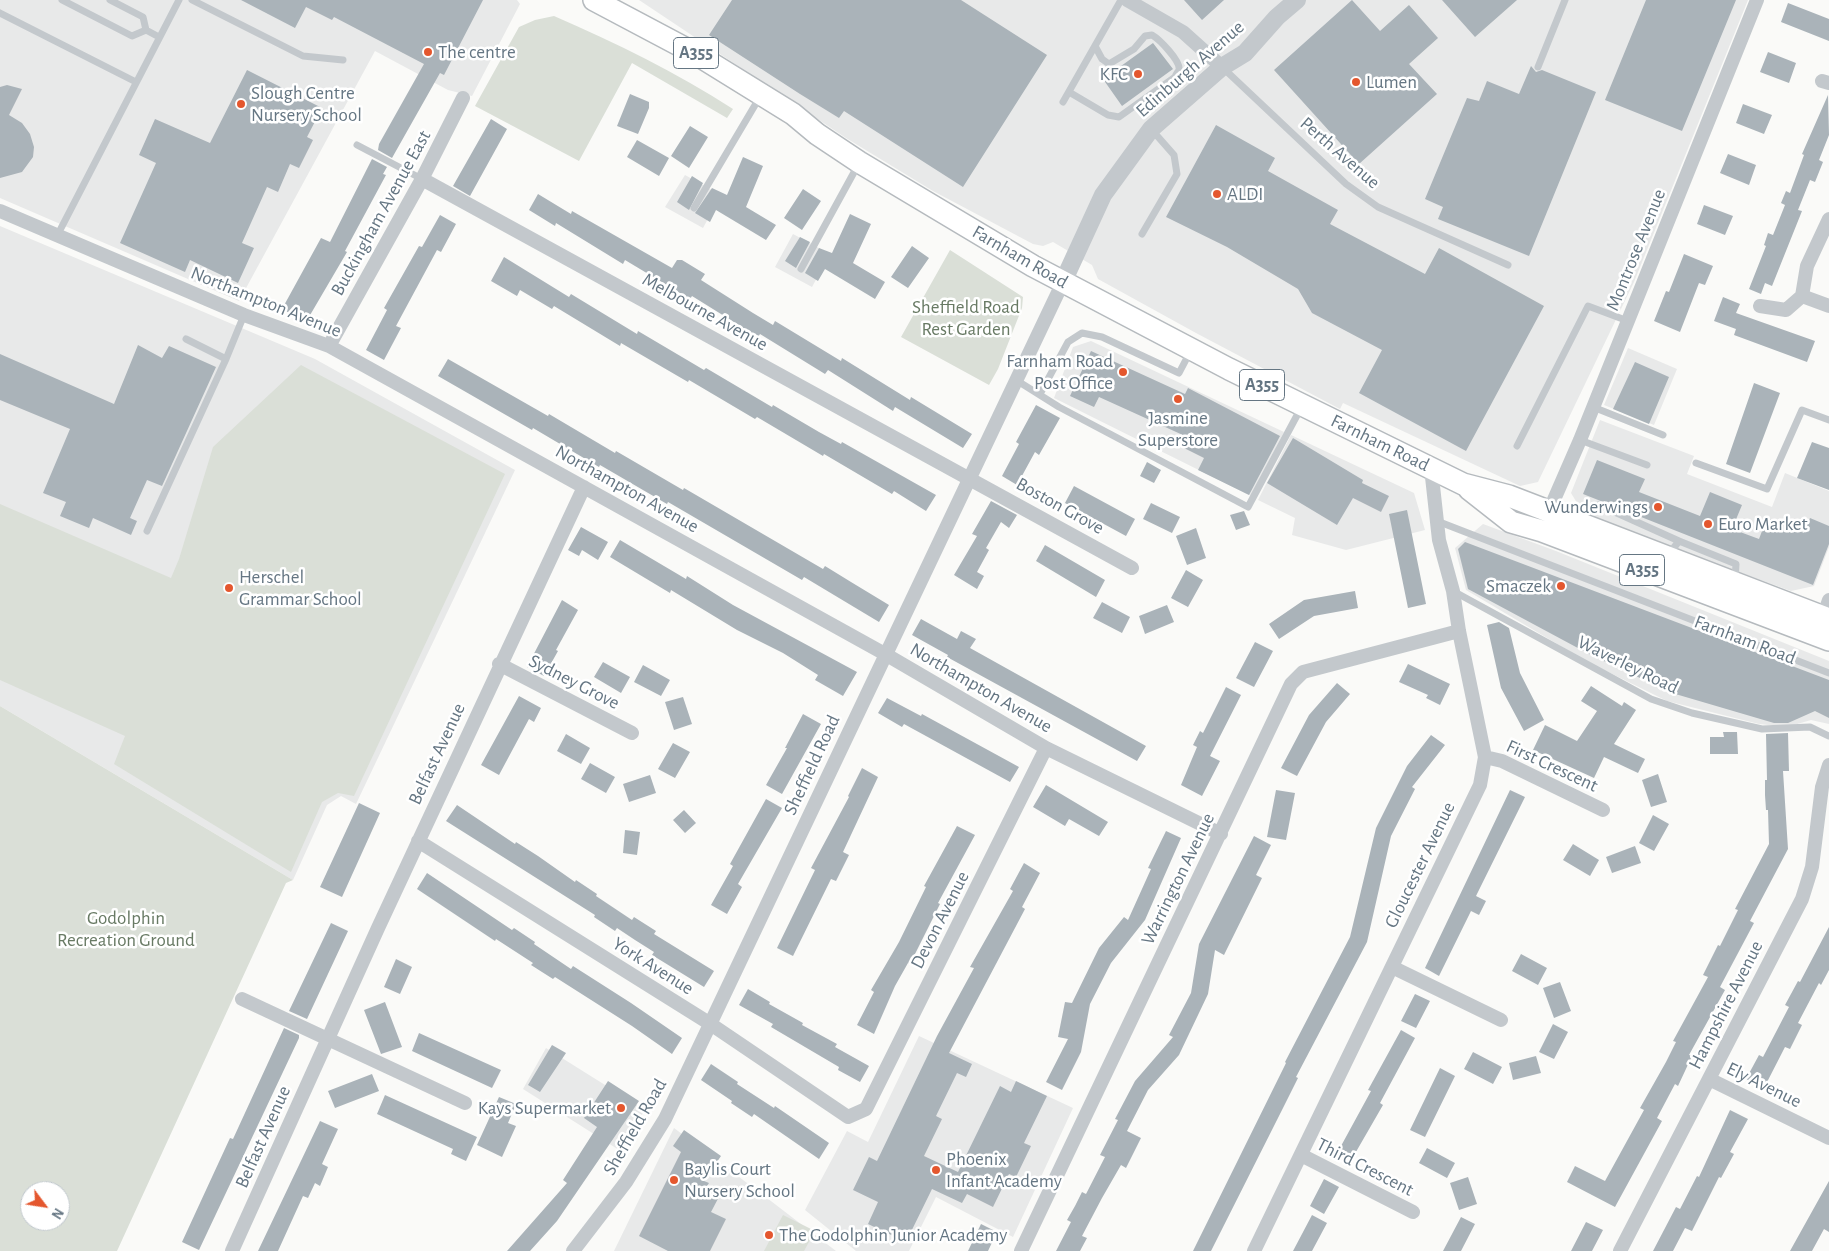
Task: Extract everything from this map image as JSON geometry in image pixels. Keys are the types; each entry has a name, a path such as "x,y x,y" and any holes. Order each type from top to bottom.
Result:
{"main road":[{"name":"Farnham Road","path":"594,0 696,54 793,114 817,134 860,162 1025,262 1192,350 1463,484 1509,496 1545,522 1735,582 1825,622"},
{"name":"Farnham Road","path":"1667,562 1825,622"}],"street":[{"path":"1127,0 1183,32 1222,67"},
{"name":"Edinburgh Avenue","path":"1063,282 1103,195 1151,129 1222,67 1245,53 1277,17 1297,0"},
{"name":"Montrose Avenue","path":"1545,522 1593,408 1757,0"},
{"name":"Buckingham Avenue East","path":"330,346 422,180 463,98"},
{"name":"Melbourne Avenue","path":"422,180 970,478"},
{"name":"Northampton Avenue","path":"0,211 244,315 330,346 886,654 1046,748 1221,834"},
{"path":"1760,306 1786,310 1802,296 1807,266 1826,236 1829,219"},
{"name":"Sheffield Road","path":"573,1251 626,1182 665,1118 1063,282"},
{"path":"1802,296 1829,306"},
{"name":"Gloucester Avenue","path":"1254,1251 1480,785 1485,757 1459,631 1454,591 1439,540 1431,468"},
{"name":"Boston Grove","path":"970,478 1132,568"},
{"name":"Belfast Avenue","path":"232,1251 499,664 584,487"},
{"name":"Warrington Avenue","path":"1021,1251 1221,834 1290,684 1303,672 1459,631"},
{"name":"Sydney Grove","path":"499,664 632,732"},
{"name":"Devon Avenue","path":"866,1109 1046,748"},
{"name":"First Crescent","path":"1485,757 1502,761 1603,810"},
{"name":"Hampshire Avenue","path":"1620,1251 1802,899 1812,866 1822,787 1829,765"},
{"name":"York Avenue","path":"418,841 710,1023 848,1116 866,1109"},
{"path":"1392,967 1501,1020"},
{"path":"242,998 465,1103"},
{"name":"Ely Avenue","path":"1709,1079 1829,1138"},
{"name":"Third Crescent","path":"1301,1155 1413,1212"}],"lane":[{"path":"62,0 132,36 146,30"},
{"path":"110,0 143,17 146,30 159,37"},
{"path":"57,236 179,0"},
{"path":"192,0 303,56 343,60"},
{"path":"1063,102 1121,0"},
{"path":"1538,67 1565,0"},
{"path":"0,13 136,82"},
{"path":"1069,92 1108,115 1119,116 1175,77 1179,69 1178,64 1160,39 1152,35 1145,36 1134,49 1109,64 1102,59 1095,46"},
{"name":"Perth Avenue","path":"1222,67 1346,184 1378,207 1508,265"},
{"path":"694,208 761,95"},
{"path":"1142,234 1177,174 1174,155 1151,129"},
{"path":"357,145 422,180"},
{"path":"801,269 860,162"},
{"path":"1517,446 1588,306 1628,321"},
{"path":"147,531 226,359 244,315"},
{"path":"1040,394 1068,342 1082,333 1102,337 1179,372 1192,350"},
{"path":"186,340 226,359"},
{"path":"1015,380 1059,407 1248,507 1302,405"},
{"path":"1593,408 1663,435"},
{"path":"1696,463 1767,489 1802,410 1829,420"},
{"path":"1580,440 1647,465"},
{"name":"Farnham Road","path":"1599,505 1667,562"},
{"name":"Farnham Road","path":"1436,521 1829,673"},
{"name":"Waverley Road","path":"1454,591 1651,698 1692,713 1762,729 1810,727 1829,736"}],"shaded area":[{"path":"0,0 517,0 520,4 472,96 448,90 375,51 239,301 0,198"},
{"path":"639,0 1748,0 1634,282 1538,482 1520,486 1343,403 1340,409 1098,279 1092,265 1053,242 1043,246 1033,244 933,191 846,138"},
{"path":"685,175 721,195 703,228 665,207"},
{"name":"Herschel Grammar School","path":"0,226 315,359 515,470 356,804 341,796 327,805 293,880 0,706"},
{"path":"793,234 830,254 812,287 775,267"},
{"path":"1091,341 1284,432 1251,496 1054,398 1073,347"},
{"path":"1628,348 1677,369 1654,425 1604,405"},
{"path":"1600,420 1694,456 1687,474 1772,507 1785,473 1829,491 1829,547 1814,586 1791,591 1585,516 1571,493"},
{"path":"1291,435 1414,493 1425,530 1346,550 1292,535 1295,518 1258,500"},
{"path":"1483,524 1556,551 1829,661 1829,724 1811,720 1787,727 1759,724 1667,701 1586,661 1466,590 1455,548"},
{"name":"Phoenix Infant Academy","path":"919,1036 1073,1108 1013,1237 936,1197 909,1251 856,1251 805,1210 847,1131 868,1142"},
{"path":"546,1048 645,1110 619,1150 523,1089"},
{"path":"674,1128 767,1198 836,1251 614,1251"}],"green space":[{"path":"554,16 645,59 733,109 727,118 632,63 579,161 475,106 519,27 535,20"},
{"name":"Sheffield Road Rest Garden","path":"950,250 1023,297 1022,308 998,369 989,385 901,337"},
{"name":"Herschel Grammar School","path":"301,365 505,474 354,796 338,793 322,802 291,872 114,764 125,736 0,680 0,504 171,578 179,559 213,447"},
{"name":"Godolphin Recreation Ground","path":"0,706 293,880 286,883 117,1251 0,1251"},
{"path":"783,1215 815,1231 804,1251 764,1251"}],"building":[{"name":"The centre","path":"241,0 483,0 444,75 440,73 392,158 378,150 379,144 424,64 334,17 332,20 306,7 295,28"},
{"path":"732,0 961,0 1047,55 963,187 844,111 839,118 709,35"},
{"path":"1184,0 1224,0 1202,20"},
{"name":"Lumen","path":"1352,0 1380,31 1409,5 1438,38 1409,64 1437,94 1359,164 1274,70"},
{"path":"1442,0 1517,0 1475,37"},
{"path":"1646,0 1736,0 1682,131 1605,100"},
{"path":"1788,3 1829,19 1829,41 1781,22"},
{"name":"KFC","path":"1153,43 1173,69 1122,106 1103,79"},
{"path":"1768,52 1796,63 1789,83 1760,72"},
{"path":"1531,66 1536,72 1542,70 1596,92 1529,256 1438,219 1443,207 1425,199 1467,98 1479,101 1487,81 1519,94"},
{"path":"247,70 322,108 307,137 313,140 299,168 290,164 278,192 267,187 242,243 254,248 238,283 190,260 185,272 120,243 156,163 139,155 155,119 210,143"},
{"path":"7,85 22,89 9,115 22,123 30,134 34,147 33,157 22,172 0,178 0,87"},
{"path":"630,94 649,102 649,108 638,134 617,126"},
{"path":"1828,95 1829,135 1819,160 1823,162 1815,182 1810,180 1798,210 1802,211 1772,286 1765,283 1761,294 1749,289 1766,246 1764,245 1768,233 1773,235 1785,205 1781,203 1786,191 1790,193 1804,155 1802,154"},
{"path":"1743,104 1772,115 1764,134 1736,123"},
{"path":"491,119 507,129 470,196 453,186"},
{"path":"1216,125 1275,158 1268,171 1338,210 1330,224 1425,274 1439,248 1544,306 1466,451 1359,393 1382,350 1312,313 1298,289 1227,247 1166,217"},
{"path":"690,126 708,137 689,168 671,156"},
{"path":"637,140 669,158 659,176 627,157"},
{"path":"1728,154 1756,165 1749,185 1720,173"},
{"path":"743,157 763,166 746,207 776,225 766,240 716,210 710,222 695,213 712,188 727,195"},
{"path":"372,159 387,167 383,174 386,175 345,251 347,252 306,322 282,309 321,238 330,242"},
{"path":"692,176 703,183 689,210 677,202"},
{"path":"803,189 821,201 802,230 784,218"},
{"path":"538,194 571,214 572,211 672,268 677,260 682,260 705,274 701,280 773,325 775,321 841,361 842,358 910,400 911,397 972,434 963,448 895,407 893,411 828,370 825,374 760,334 758,337 692,296 690,299 625,260 623,264 556,223 555,226 529,210"},
{"path":"1704,205 1733,216 1725,235 1697,224"},
{"path":"850,214 871,224 853,263 885,282 875,299 825,269 818,281 805,273 819,248 832,253"},
{"path":"440,215 456,224 441,252 437,250 396,326 401,328 384,360 366,350 387,310 384,308 419,246 422,247"},
{"path":"800,237 810,242 796,268 785,261"},
{"path":"912,246 929,258 908,288 891,277"},
{"path":"1684,254 1713,266 1705,285 1699,283 1680,332 1654,321 1666,291 1669,292"},
{"path":"504,257 569,297 571,294 637,334 638,331 704,370 706,368 772,407 773,405 841,444 842,442 936,495 926,511 894,491 892,494 824,454 823,456 757,417 755,419 621,343 620,346 554,306 552,309 520,290 517,296 491,281"},
{"path":"1723,297 1740,304 1736,313 1815,341 1807,362 1734,335 1736,329 1714,321"},
{"path":"138,345 162,358 169,346 216,367 162,486 147,480 130,518 137,521 131,535 93,518 89,528 60,516 66,502 43,493 70,429 0,400 0,354 114,404"},
{"path":"1091,351 1185,394 1188,388 1280,436 1249,495 1198,470 1204,458 1180,446 1185,436 1099,397 1094,407 1070,396"},
{"path":"448,359 548,416 549,414 615,453 616,451 683,490 684,488 823,569 825,566 889,605 879,622 804,577 802,580 668,502 667,504 600,465 599,467 533,428 532,430 438,376"},
{"path":"1635,362 1669,377 1649,424 1613,409"},
{"path":"1754,383 1780,393 1750,473 1726,464"},
{"path":"1036,405 1060,418 1039,455 1035,452 1017,485 1002,476 1019,444 1016,442"},
{"path":"1293,438 1363,480 1362,483 1389,496 1381,512 1353,498 1337,525 1267,483"},
{"path":"1812,442 1829,448 1829,490 1797,478"},
{"path":"1597,460 1645,479 1639,492 1700,516 1710,492 1742,505 1732,529 1759,539 1767,518 1804,533 1810,518 1829,526 1829,544 1813,585 1583,494"},
{"path":"1147,462 1161,470 1154,483 1140,476"},
{"path":"1074,486 1135,519 1126,536 1065,503"},
{"path":"991,501 1017,515 1009,528 1001,522 986,548 989,550 977,572 984,576 977,589 954,575 977,536 972,534"},
{"path":"1151,503 1180,517 1172,533 1143,519"},
{"path":"1407,510 1426,604 1408,608 1389,514"},
{"path":"1244,511 1250,525 1236,530 1230,515"},
{"path":"581,527 608,542 598,560 582,550 579,556 568,550"},
{"path":"1196,528 1206,558 1187,565 1176,536"},
{"path":"620,540 686,579 687,576 733,605 857,672 843,696 815,680 818,675 783,653 737,630 671,590 670,593 610,557"},
{"path":"1465,542 1829,680 1829,718 1815,711 1788,723 1774,723 1672,693 1589,654 1468,589 1458,549"},
{"path":"1045,545 1105,580 1096,597 1036,561"},
{"path":"1186,570 1203,580 1188,607 1171,598"},
{"path":"1355,591 1358,608 1314,616 1279,639 1269,624 1304,600"},
{"path":"562,600 578,610 544,676 527,667"},
{"path":"1102,602 1130,617 1122,633 1093,618"},
{"path":"1167,605 1174,622 1145,634 1139,616"},
{"path":"921,619 957,639 961,631 976,639 970,648 1146,746 1137,761 947,657 948,655 912,635"},
{"path":"1499,622 1509,628 1520,673 1544,720 1524,731 1501,688 1487,625"},
{"path":"1255,642 1273,651 1254,687 1236,678"},
{"path":"603,662 630,677 621,693 594,677"},
{"path":"1408,664 1450,684 1440,705 1426,698 1428,695 1399,682"},
{"path":"643,665 670,680 661,696 634,682"},
{"path":"1337,683 1350,694 1326,722 1297,776 1281,768 1309,715"},
{"path":"1591,686 1622,706 1624,702 1636,710 1614,744 1645,759 1638,773 1604,757 1594,778 1533,750 1545,725 1577,741 1597,711 1581,701"},
{"path":"1226,687 1241,695 1210,756 1220,761 1202,796 1181,785 1197,747 1193,745 1200,731 1203,733"},
{"path":"519,696 541,708 534,722 529,719 499,775 481,765"},
{"path":"683,697 692,724 674,730 665,702"},
{"path":"887,698 921,716 922,714 1019,767 1010,782 904,724 902,727 878,713"},
{"path":"803,714 821,724 782,794 766,785 787,748 785,748"},
{"path":"1723,732 1737,732 1738,754 1710,754 1710,737 1724,737"},
{"path":"1788,733 1789,771 1783,771 1788,849 1750,921 1754,923 1720,987 1725,990 1689,1055 1692,1056 1678,1086 1675,1084 1657,1118 1662,1121 1615,1207 1567,1182 1575,1166 1605,1181 1644,1110 1640,1108 1666,1062 1676,1042 1673,1041 1708,977 1703,975 1718,945 1720,946 1738,910 1735,909 1769,844 1768,810 1766,810 1765,795 1765,780 1767,780 1766,734"},
{"path":"566,734 590,748 581,764 557,751"},
{"path":"1431,735 1445,745 1412,787 1415,789 1391,836 1367,942 1296,1077 1298,1078 1211,1251 1193,1251 1285,1062 1350,937 1376,828 1407,766"},
{"path":"673,743 690,752 675,778 658,769"},
{"path":"590,763 615,777 606,793 581,779"},
{"path":"862,768 878,777 843,852 849,855 836,881 831,879 793,956 777,948 815,870 811,868 849,797"},
{"path":"1658,774 1667,802 1651,807 1642,780"},
{"path":"650,775 656,793 629,802 623,784"},
{"path":"1046,785 1108,822 1099,836 1069,819 1065,826 1033,807"},
{"path":"1276,790 1295,793 1286,840 1267,837"},
{"path":"1510,790 1525,797 1476,896 1486,901 1479,915 1471,911 1439,976 1425,968"},
{"path":"766,799 782,808 738,884 742,887 727,914 711,905 733,866 730,864"},
{"path":"359,803 380,813 342,897 320,887"},
{"path":"457,805 515,844 516,842 538,856 575,882 576,880 632,920 634,917 656,931 654,934 714,971 704,987 652,955 654,952 617,928 615,931 594,917 595,915 446,821"},
{"path":"684,810 696,823 685,833 673,820"},
{"path":"1653,815 1669,824 1654,851 1639,843"},
{"path":"957,826 975,835 938,903 940,904 910,964 908,963 895,986 874,1034 857,1025 874,992 871,990 899,942 926,887 924,886"},
{"path":"625,830 640,832 637,855 623,853"},
{"path":"1166,831 1181,838 1145,920 1111,963 1090,1004 1081,1052 1062,1090 1046,1082 1068,1039 1058,1037 1065,1002 1072,1003 1099,948 1124,917 1128,920 1151,869 1148,868"},
{"path":"1254,836 1271,845 1256,875 1262,878 1224,955 1215,950 1208,994 1179,1055 1148,1090 1127,1131 1141,1138 1126,1168 1121,1165 1102,1198 1082,1236 1087,1238 1080,1251 1056,1251 1071,1222 1067,1220 1082,1192 1086,1194 1105,1157 1100,1155 1118,1120 1115,1119 1135,1081 1173,1037 1169,1035 1191,993 1199,944"},
{"path":"1573,844 1599,860 1590,876 1563,860"},
{"path":"1635,846 1641,863 1612,873 1606,857"},
{"path":"1024,863 1040,873 1022,907 1025,909 949,1053 972,1064 966,1077 957,1073 936,1116 942,1119 924,1156 958,1172 1000,1086 1011,1092 1016,1081 1047,1096 1024,1143 1031,1146 1016,1177 1009,1174 993,1207 967,1194 962,1203 932,1189 906,1242 868,1224 878,1202 853,1190 869,1157 877,1161 937,1036 974,968 970,967 1013,891 1010,889"},
{"path":"427,873 512,930 514,928 535,942 534,944 571,969 573,966 682,1038 672,1054 555,977 553,979 531,965 533,963 496,939 495,941 417,889"},
{"path":"331,923 348,931 307,1019 289,1011"},
{"path":"1829,927 1829,970 1821,985 1819,983 1798,1023 1802,1025 1790,1049 1785,1047 1764,1088 1746,1079 1759,1055 1763,1057 1789,1007 1785,1005 1798,981 1800,982"},
{"path":"1521,954 1547,968 1538,985 1512,971"},
{"path":"396,959 412,967 400,994 384,987"},
{"path":"1560,982 1571,1011 1554,1018 1543,988"},
{"path":"748,989 770,1002 769,1004 803,1023 802,1025 837,1044 835,1047 869,1066 860,1082 838,1070 839,1067 771,1027 773,1024 739,1005"},
{"path":"1415,994 1430,1001 1416,1028 1401,1021"},
{"path":"385,1002 402,1047 381,1054 364,1010"},
{"path":"1553,1024 1568,1032 1554,1059 1539,1052"},
{"path":"284,1028 299,1035 299,1038 199,1250 182,1242 230,1138 233,1139"},
{"path":"1401,1030 1415,1038 1380,1103 1383,1105 1349,1164 1335,1157 1371,1091 1368,1090"},
{"path":"419,1033 501,1070 492,1088 412,1051"},
{"path":"552,1045 566,1053 540,1092 528,1085"},
{"path":"1473,1052 1502,1067 1493,1084 1464,1069"},
{"path":"1536,1056 1541,1073 1513,1080 1509,1063"},
{"path":"711,1064 738,1082 737,1084 774,1108 775,1106 829,1143 819,1159 754,1114 752,1117 731,1103 732,1101 701,1080"},
{"path":"1440,1068 1455,1076 1425,1137 1410,1130"},
{"path":"372,1074 379,1091 335,1108 328,1091"},
{"path":"608,1081 639,1101 557,1221 530,1251 507,1251 567,1183 563,1180 597,1127 584,1118"},
{"path":"385,1095 477,1137 466,1161 451,1154 453,1149 377,1114"},
{"path":"499,1097 516,1104 508,1123 516,1126 502,1157 477,1145"},
{"path":"1730,1110 1748,1119 1730,1152 1734,1154 1721,1178 1719,1177 1692,1231 1685,1228 1673,1251 1653,1251 1676,1207 1680,1209 1697,1176 1699,1177"},
{"path":"320,1121 338,1129 322,1164 328,1167 320,1186 315,1183 308,1198 303,1196 278,1251 258,1251"},
{"name":"Baylis Court Nursery School","path":"684,1130 721,1156 704,1181 709,1183 707,1186 721,1193 711,1212 726,1219 710,1251 668,1251 639,1236 681,1152 673,1146"},
{"path":"1427,1148 1455,1163 1447,1178 1419,1163"},
{"path":"1468,1177 1477,1204 1459,1210 1450,1183"},
{"path":"1324,1179 1339,1187 1324,1214 1310,1206"},
{"path":"1829,1181 1829,1232 1824,1229 1812,1251 1790,1251"},
{"path":"1312,1215 1327,1223 1312,1251 1293,1251"},
{"path":"1461,1217 1475,1224 1461,1251 1443,1251"},
{"path":"1586,1222 1603,1230 1592,1251 1571,1251"},
{"path":"981,1224 997,1232 988,1251 968,1251"}],"place":[{"name":"The centre","path":"428,52"},
{"name":"KFC","path":"1138,74"},
{"name":"Lumen","path":"1356,82"},
{"name":"Slough Centre Nursery School","path":"241,104"},
{"name":"ALDI","path":"1217,194"},
{"name":"Farnham Road Post Office","path":"1123,372"},
{"name":"Jasmine Superstore","path":"1178,399"},
{"name":"Wunderwings","path":"1658,507"},
{"name":"Euro Market","path":"1708,524"},
{"name":"Smaczek","path":"1561,586"},
{"name":"Herschel Grammar School","path":"229,588"},
{"name":"Kays Supermarket","path":"621,1108"},
{"name":"Phoenix Infant Academy","path":"936,1170"},
{"name":"Baylis Court Nursery School","path":"674,1180"},
{"name":"The Godolphin Junior Academy","path":"769,1235"}]}
